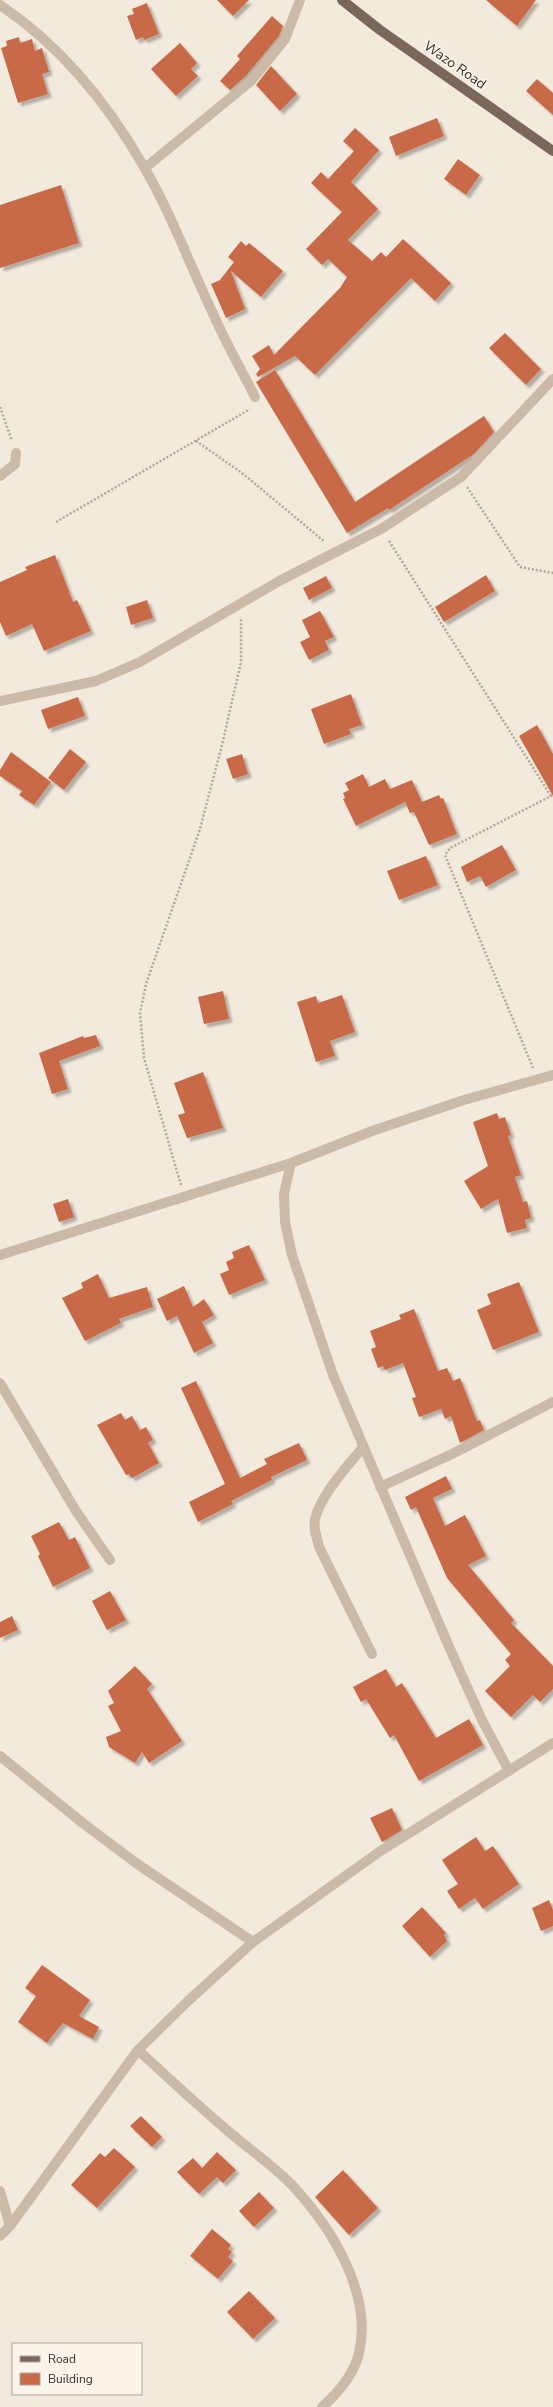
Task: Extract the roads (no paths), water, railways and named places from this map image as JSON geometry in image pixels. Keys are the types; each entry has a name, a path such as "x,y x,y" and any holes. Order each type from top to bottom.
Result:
{"main road":[{"name":"Wazo Road","path":"342,0 386,35 553,151"}],"street":[{"path":"145,168 251,81 285,39 300,0"},
{"path":"0,5 61,54 92,89 145,168 215,319 255,397"},
{"path":"0,701 96,681 140,662 241,605 281,580 338,553 381,529 461,477 553,379"},
{"path":"0,476 15,464 16,453"},
{"path":"0,1255 291,1163 372,1131 536,1078 553,1075"},
{"path":"291,1163 284,1194 285,1222 292,1255 333,1375 380,1487 482,1720 509,1771"},
{"path":"0,1383 76,1511 110,1560"},
{"path":"380,1487 452,1454 553,1402"},
{"path":"363,1447 322,1503 315,1519 315,1533 320,1549 372,1654"},
{"path":"0,2236 10,2226 138,2050 253,1942 379,1852 456,1802 553,1743"},
{"path":"0,1756 84,1824 136,1863 253,1942"},
{"path":"138,2050 250,2151 291,2184 314,2210 334,2239 351,2276 362,2320 359,2354 345,2383 322,2407"},
{"path":"0,2191 10,2226"}]}
